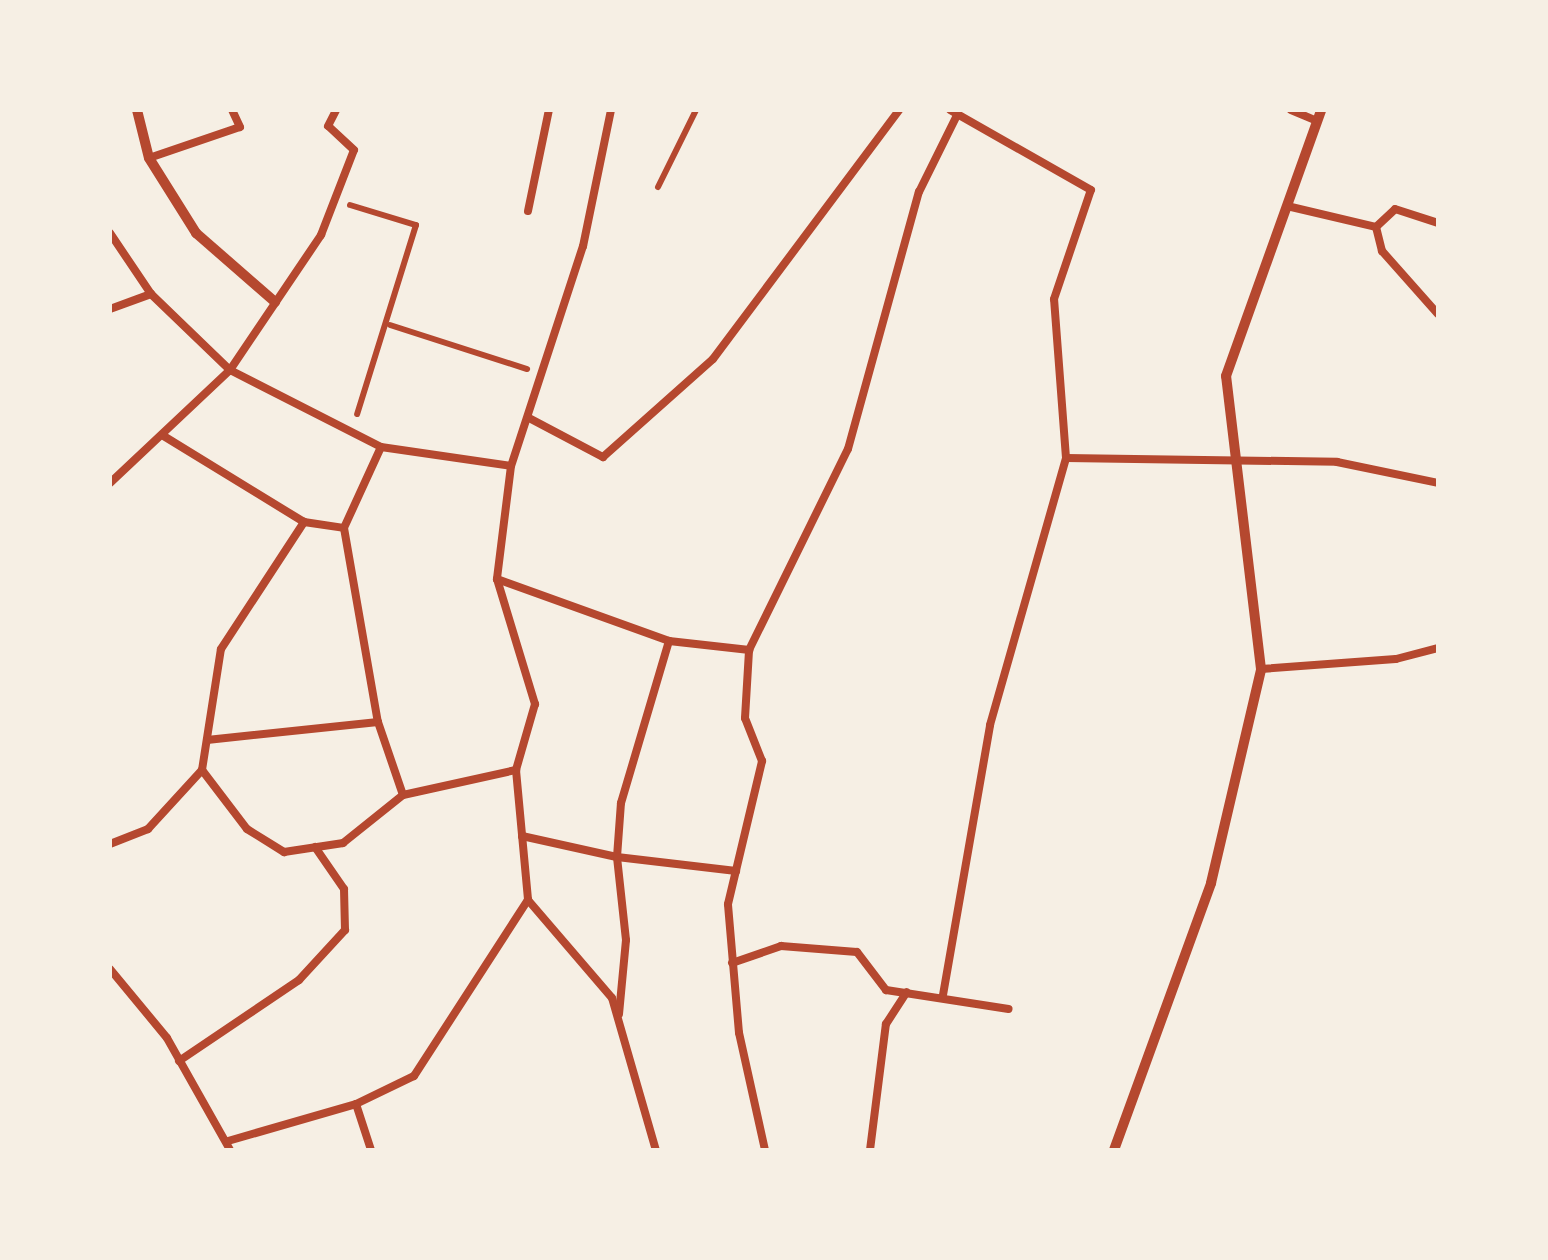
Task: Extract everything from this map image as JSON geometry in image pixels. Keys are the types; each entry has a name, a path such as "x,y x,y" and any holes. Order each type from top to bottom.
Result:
{"street":[{"path":"137,110 149,158 196,233 275,302"},
{"path":"1114,1150 1211,883 1260,669 1226,376 1319,115"}],"lane":[{"path":"149,158 240,127 232,110"},
{"path":"110,482 230,370 321,235 354,150 328,126 336,110"},
{"path":"528,211 549,110"},
{"path":"611,110 583,246 511,466 496,579 535,704 516,770 528,900 612,998 656,1150"},
{"path":"529,418 603,457 713,359 899,110"},
{"path":"1291,110 1319,115"},
{"path":"765,1150 739,1033 728,904 762,762 745,718 750,650 848,449 919,192 953,112 1091,190 1054,300 1066,458 990,725 943,994"},
{"path":"1287,206 1376,227"},
{"path":"1376,227 1395,209 1438,223"},
{"path":"1376,227 1382,251 1438,314"},
{"path":"110,233 151,294 230,370 381,447 511,466"},
{"path":"110,308 151,294"},
{"path":"162,435 304,522 344,528"},
{"path":"381,447 344,528 378,722 403,795"},
{"path":"1066,458 1337,462 1438,483"},
{"path":"110,844 148,828 202,770 222,650 304,522"},
{"path":"496,579 669,641 750,650"},
{"path":"619,1021 626,940 618,857 620,804 669,641"},
{"path":"1260,669 1396,659 1438,648"},
{"path":"206,740 378,722"},
{"path":"202,770 247,828 284,852 343,843 403,795 516,770"},
{"path":"522,836 618,857 736,871"},
{"path":"179,1061 299,980 345,930 344,889 315,847"},
{"path":"111,971 179,1061 229,1146 356,1104 414,1076 528,900"},
{"path":"732,964 781,946 857,952 886,990 943,994 1009,1009"},
{"path":"110,983 111,971"},
{"path":"870,1150 886,1024 906,992"},
{"path":"356,1104 372,1150"}],"path":[{"path":"658,188 696,110"},
{"path":"334,200 416,224 390,325 350,431"},
{"path":"390,325 543,374"}]}
